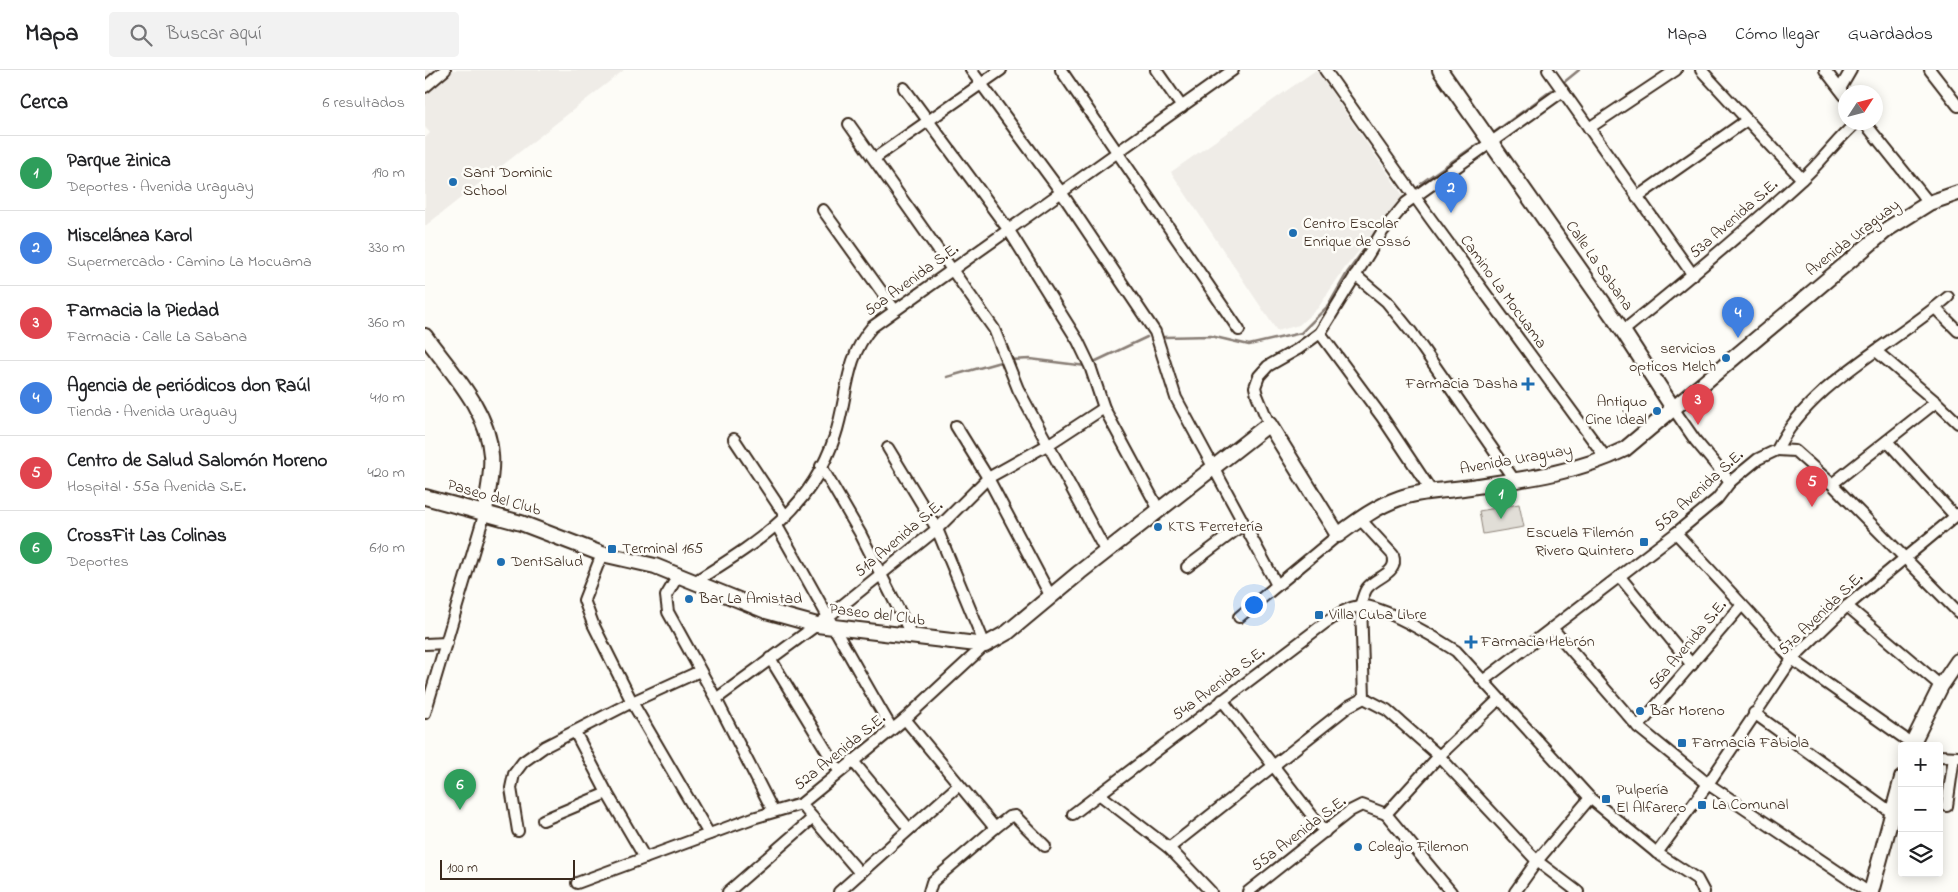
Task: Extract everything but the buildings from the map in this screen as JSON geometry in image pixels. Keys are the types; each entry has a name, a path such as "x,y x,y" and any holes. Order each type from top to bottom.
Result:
{"street":[{"path":"425,87 445,70"},
{"path":"971,70 1061,192 1155,332 1176,398 1277,585"},
{"path":"875,158 981,82 1001,70"},
{"path":"1061,70 1239,330"},
{"path":"1156,70 1181,107"},
{"name":"50a Avenida S.E.","path":"697,580 755,544 777,526 803,498 835,437 856,349 872,326 1233,70"},
{"name":"Camino La Mocuama","path":"1325,70 1606,458"},
{"name":"Calle La Sabana","path":"1440,70 1623,331 1695,440 1730,482"},
{"path":"1548,70 1693,275"},
{"path":"1589,128 1676,70"},
{"path":"1701,70 1802,179"},
{"path":"1825,70 1838,87"},
{"path":"1846,85 1851,70"},
{"path":"1931,70 1958,106"},
{"path":"904,88 1008,229 1078,341 1090,366 1104,408 1159,510"},
{"path":"1338,535 1269,424 1255,387 1259,376 1268,366 1298,350 1320,333 1382,232 1406,203 1563,91"},
{"path":"1637,197 1747,120"},
{"path":"849,124 995,329 1018,389 1106,552"},
{"name":"53a Avenida S.E.","path":"1623,331 1693,275 1802,179 1823,160 1839,138 1848,130"},
{"path":"1870,130 1929,203"},
{"name":"Avenida Uraguay","path":"1239,617 1360,518 1401,497 1515,481 1566,471 1625,450 1889,228 1929,203 1956,196"},
{"path":"823,210 894,309"},
{"path":"1355,275 1387,302 1412,333 1515,481"},
{"path":"1948,297 1826,388 1784,436 1777,450 1795,451 1832,484 1958,612"},
{"path":"1935,308 1958,331"},
{"path":"1320,333 1382,417 1432,492"},
{"path":"425,336 471,399 488,434 491,457 485,512 425,713"},
{"path":"1876,351 1958,423"},
{"path":"1832,484 1936,402"},
{"name":"51a Avenida S.E.","path":"832,622 881,574 937,529 988,478 1049,444 1104,408"},
{"path":"888,448 937,529 985,645 1008,632 1269,424"},
{"path":"956,426 988,478 1051,597"},
{"path":"734,439 786,517"},
{"path":"1887,440 1957,515"},
{"name":"55a Avenida S.E.","path":"1484,680 1676,533 1717,499 1730,482 1757,459 1777,450"},
{"path":"821,466 881,574 912,636"},
{"name":"Paseo del Club","path":"425,498 485,512 521,523 602,554 655,566 697,580 766,611 817,625 832,622 912,636 985,645"},
{"name":"57a Avenida S.E.","path":"1657,853 1708,784 1753,713 1793,659 1847,606 1957,515"},
{"path":"1360,518 1393,555 1395,562 1393,568 1367,588 1362,605 1364,698"},
{"path":"1187,567 1244,524"},
{"path":"777,526 832,622 847,654 892,729"},
{"path":"1676,533 1741,606 1793,659 1908,742"},
{"path":"602,554 584,600 593,624 632,702 709,834"},
{"path":"679,574 666,596 668,612 716,699 773,811"},
{"path":"1620,577 1692,664"},
{"path":"1362,605 1378,609 1432,635 1456,651 1589,798 1657,853 1697,879 1704,892"},
{"name":"54a Avenida S.E.","path":"1073,814 1325,623 1347,609 1362,605"},
{"name":"56a Avenida S.E.","path":"1639,727 1741,606"},
{"path":"1847,606 1941,686"},
{"path":"716,699 817,625"},
{"path":"1552,628 1639,727 1708,784 1869,892 1899,787"},
{"path":"425,644 447,643"},
{"name":"52a Avenida S.E.","path":"577,883 773,811 801,804 839,770 905,718 985,645"},
{"path":"770,658 839,770"},
{"path":"1912,742 1941,686 1958,661"},
{"path":"518,830 511,788 514,774 523,762 544,748 632,702 700,671"},
{"path":"1364,698 1387,710 1439,756 1537,861 1579,892"},
{"path":"1169,848 1349,706 1364,698"},
{"path":"1451,892 1386,814 1439,756 1499,699"},
{"path":"1222,700 1325,832"},
{"path":"1753,713 1891,812"},
{"path":"905,718 995,828"},
{"path":"575,732 607,793 645,858"},
{"path":"1943,756 1956,757 1947,806"},
{"path":"852,760 909,829"},
{"path":"839,892 959,785"},
{"path":"543,820 607,793"},
{"path":"1099,794 1169,848 1211,892"},
{"path":"1515,892 1537,861 1589,798"},
{"path":"801,804 860,873"},
{"name":"55a Avenida S.E.","path":"1248,892 1350,811 1362,806 1386,814"},
{"path":"929,892 932,882 1009,816 1015,816 1045,846"},
{"path":"728,892 813,818"}],"shaded area":[{"name":"Sant Dominic School","path":"425,70 624,70 425,226 425,138 430,133 425,127"},
{"name":"Centro Escolar Enrique de Ossó","path":"1316,70 1404,197 1344,269 1318,308 1299,325 1277,331 1171,172"},
{"path":"1519,504 1524,527 1483,534 1479,511"}],"waterway":[{"path":"1563,83 1579,70"},
{"path":"1492,134 1552,90"},
{"path":"1421,183 1477,144"},
{"path":"1399,204 1404,197"},
{"path":"1164,337 1211,336 1249,345 1301,333 1328,306 1347,273 1371,240"},
{"path":"1096,361 1147,337"},
{"path":"1009,360 1030,359 1086,366"},
{"path":"947,377 1004,361"}],"place":[{"name":"Sant Dominic School","path":"453,182"},
{"name":"Miscelánea Karol","path":"1451,213"},
{"name":"Centro Escolar Enrique de Ossó","path":"1293,233"},
{"name":"Agencia de periódicos don Raúl","path":"1738,338"},
{"name":"servicios opticos Melch","path":"1726,358"},
{"name":"Farmacia Dasha","path":"1528,384"},
{"name":"Antiguo Cine Ideal","path":"1657,411"},
{"name":"Farmacia la Piedad","path":"1698,425"},
{"name":"Centro de Salud Salomón Moreno","path":"1812,507"},
{"name":"Parque Zinica","path":"1501,519"},
{"name":"KTS Ferretería","path":"1158,527"},
{"name":"Escuela Filemón Rivero Quintero","path":"1644,542"},
{"name":"Terminal 165","path":"612,549"},
{"name":"DentSalud","path":"501,562"},
{"name":"Bar La Amistad","path":"689,599"},
{"name":"Villa Cuba Libre","path":"1319,615"},
{"name":"Farmacia Hebrón","path":"1471,642"},
{"name":"Bar Moreno","path":"1640,711"},
{"name":"Farmacia Fabiola","path":"1682,743"},
{"name":"Pulpería El Alfarero","path":"1606,799"},
{"name":"La Comunal","path":"1702,805"},
{"name":"CrossFit Las Colinas","path":"460,810"},
{"name":"Colegio Filemon","path":"1358,847"}]}
